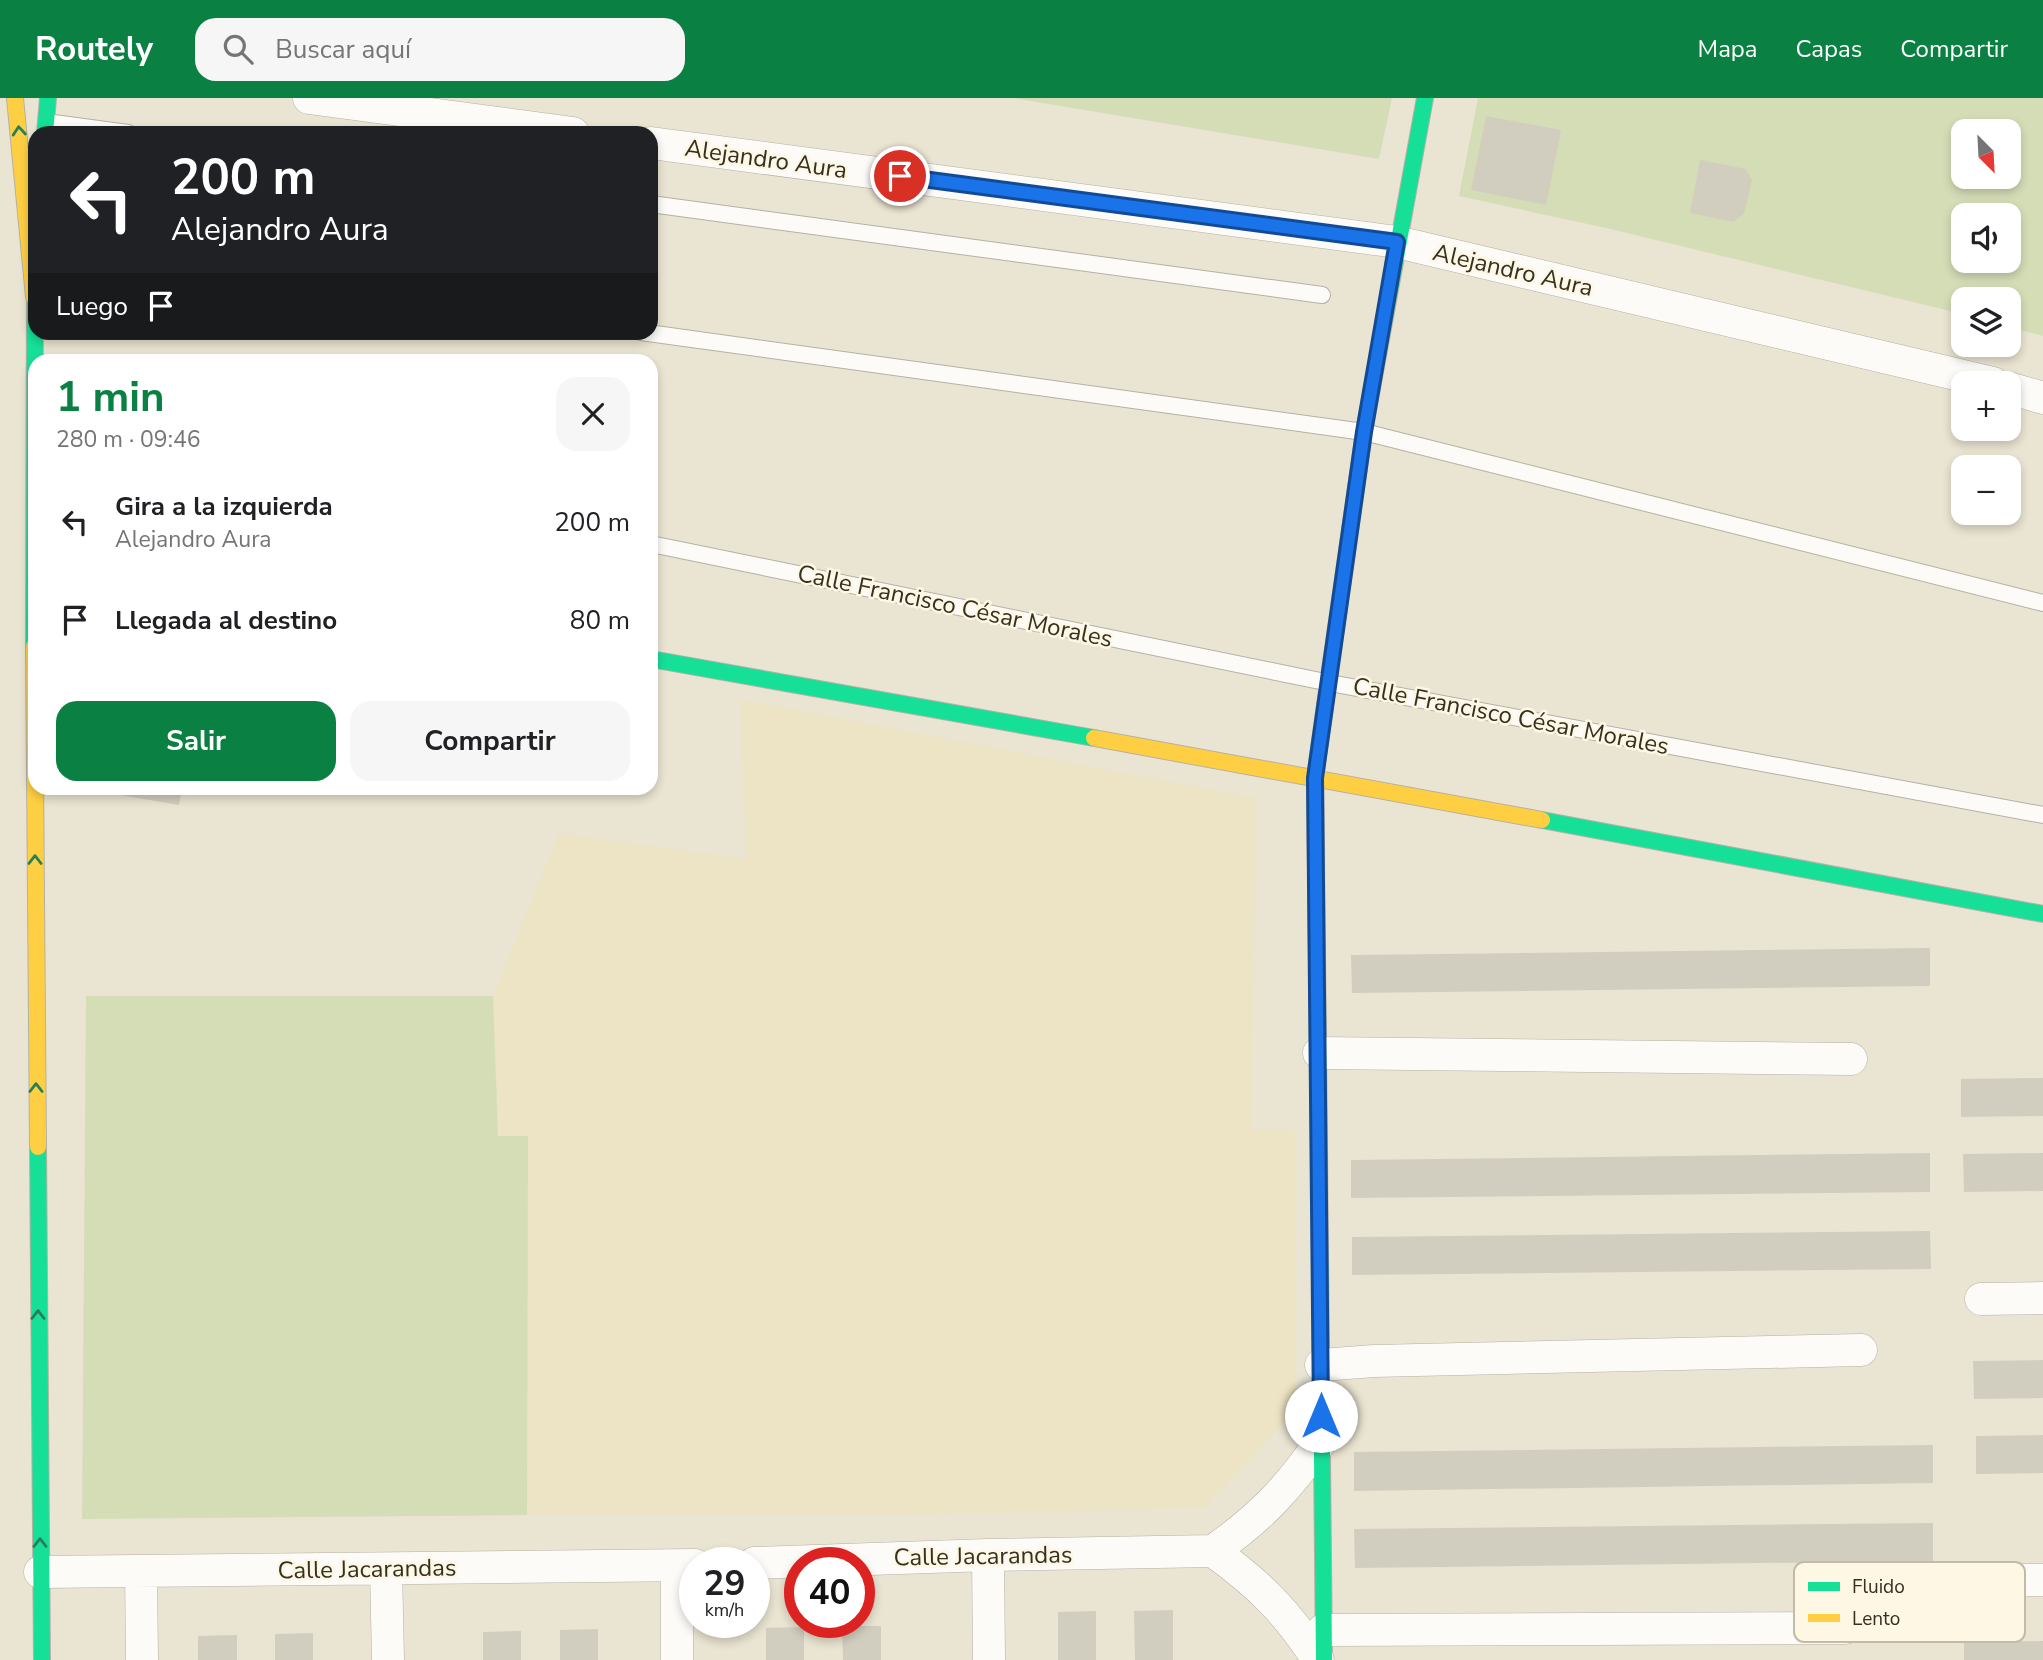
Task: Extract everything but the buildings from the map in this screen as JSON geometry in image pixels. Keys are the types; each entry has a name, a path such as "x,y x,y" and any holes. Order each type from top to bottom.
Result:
{"street":[{"path":"0,125 3,98"},
{"path":"15,98 28,229"},
{"path":"46,126 48,98"},
{"path":"309,98 520,126"},
{"path":"1321,1650 1319,1053 1315,778 1364,432 1425,98"},
{"name":"Alejandro Aura","path":"658,144 1397,242 1951,373"},
{"path":"2021,392 2043,398"},
{"path":"658,660 1315,778 2043,914"},
{"path":"35,795 41,1660"},
{"path":"1319,1053 1851,1059"},
{"path":"1981,1299 2043,1298"},
{"path":"1321,1365 1374,1361 1861,1350"},
{"path":"1321,1441 1270,1507 1213,1551 1244,1573 1272,1599 1300,1632 1321,1650 1794,1630"},
{"name":"Calle Jacarandas","path":"770,1562 1213,1551"},
{"path":"988,1555 989,1660"},
{"name":"Calle Jacarandas","path":"40,1572 679,1566"},
{"path":"387,1569 388,1660"},
{"path":"141,1571 142,1660"},
{"path":"2025,1580 2043,1580"},
{"path":"677,1660 679,1638"}],"lane":[{"path":"658,205 1322,295"},
{"path":"658,334 1364,432 2043,603"},
{"name":"Calle Francisco César Morales","path":"658,545 1330,682 2043,816"}],"shaded area":[{"path":"740,699 1256,798 1252,1130 1295,1130 1296,1411 1204,1508 863,1516 527,1515 528,1137 498,1137 493,996 559,833 746,859"}],"green space":[{"path":"1013,98 1392,98 1379,159"},
{"path":"1478,98 2043,98 2043,336 2021,330 2021,287 1951,287 1951,311 1606,228 1459,196"},
{"path":"86,996 493,996 498,1136 528,1136 527,1515 82,1519"}],"traffic: fast":[{"path":"46,126 48,98"},
{"path":"1325,705 1364,432 1425,98"},
{"path":"35,340 35,354"},
{"path":"658,660 1094,738"},
{"path":"1542,820 2043,914"},
{"path":"1318,1048 1324,1660"},
{"path":"38,1147 42,1660"}],"traffic: slow":[{"path":"15,98 28,234"},
{"path":"1318,1048 1315,778 1325,705"},
{"path":"1094,738 1542,820"},
{"path":"35,795 38,1147"}],"route":[{"path":"900,176 1397,242 1364,432 1315,778 1321,1416"}]}
